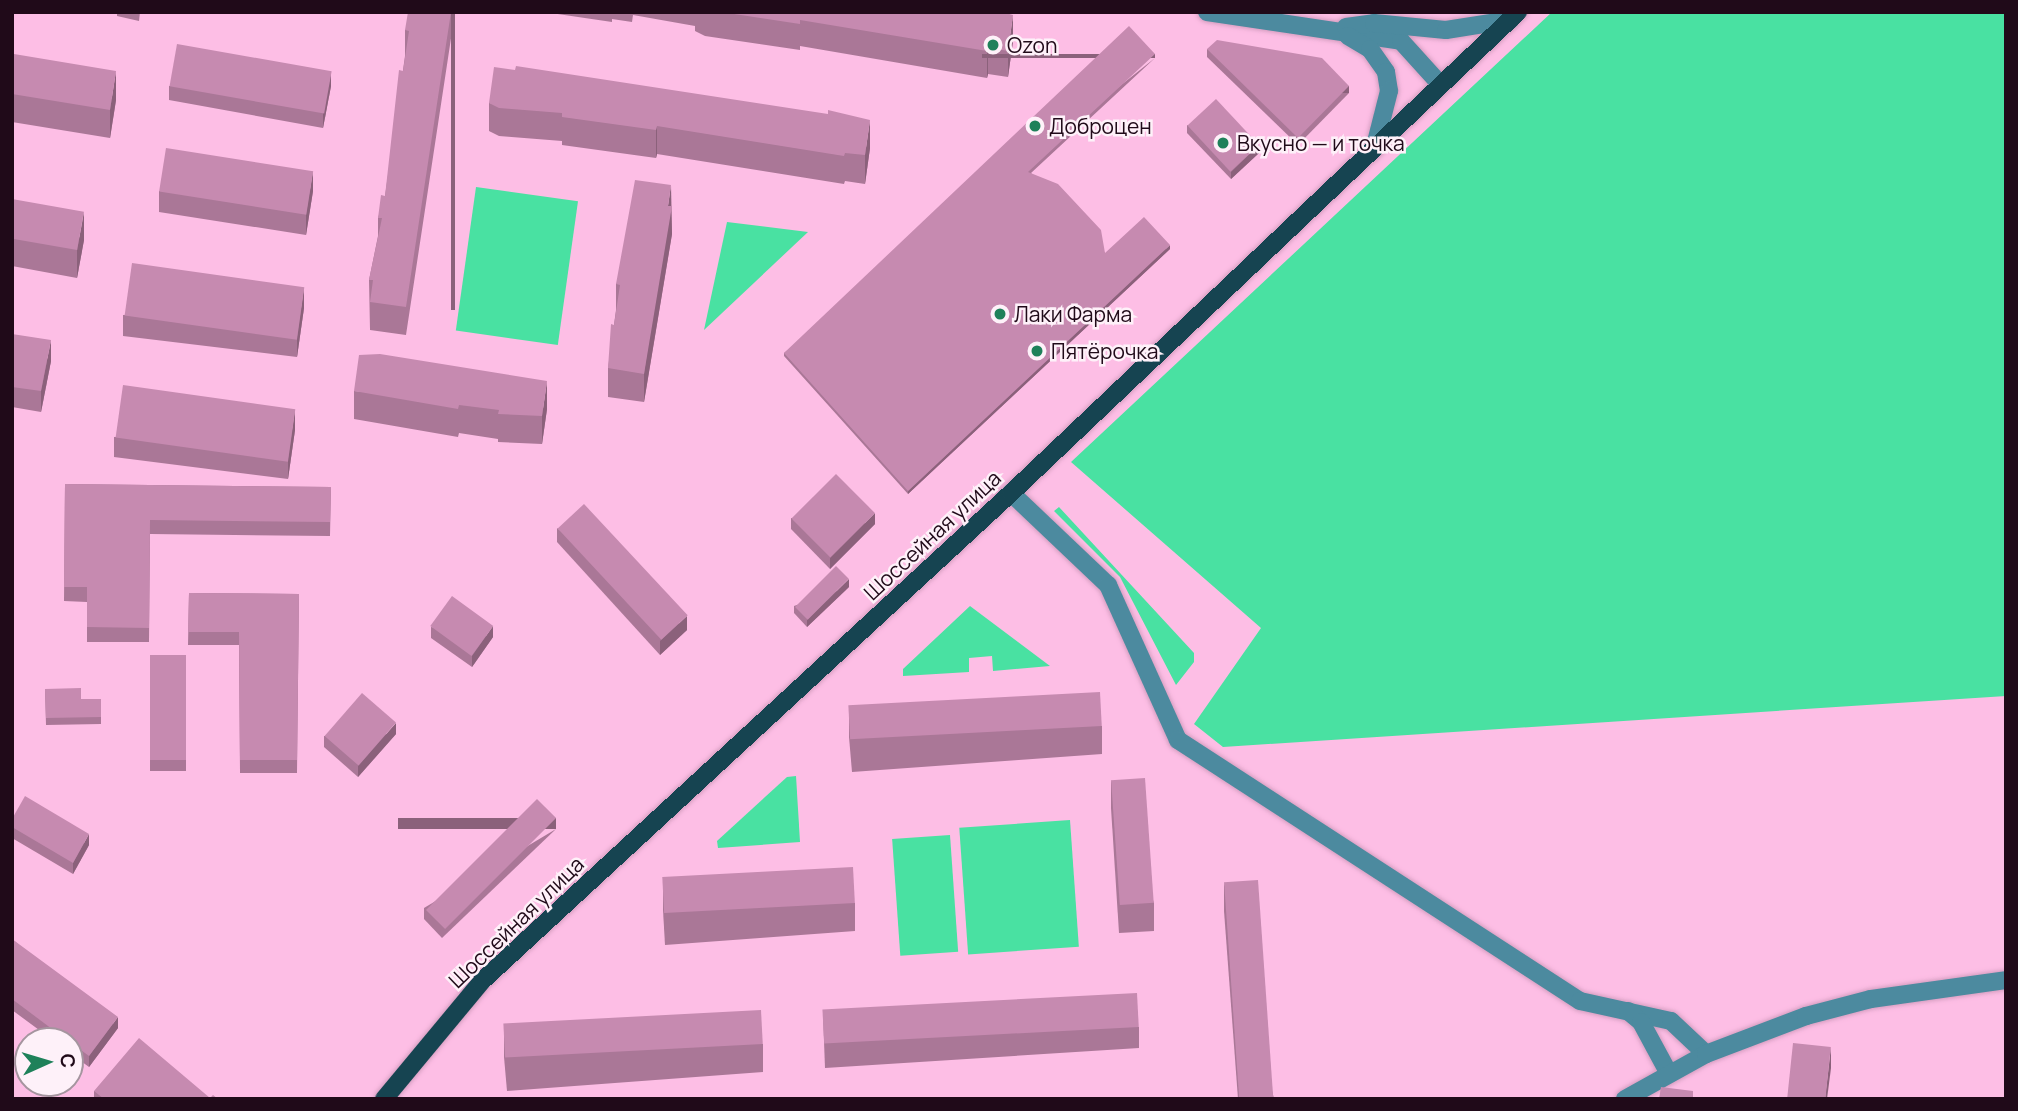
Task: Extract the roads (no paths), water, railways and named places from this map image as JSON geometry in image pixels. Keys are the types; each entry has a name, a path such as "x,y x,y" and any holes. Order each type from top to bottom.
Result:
{"main road":[{"name":"Шоссейная улица","path":"384,1099 481,982 1011,493 1514,16"}],"street":[{"path":"1207,12 1401,41 1440,85"},
{"path":"1332,29 1374,23 1446,30 1514,16"},
{"path":"1332,29 1370,49 1386,72 1389,91 1375,146"},
{"path":"1011,493 1108,585 1178,740 1580,1001 1671,1021 1706,1054"},
{"path":"1625,1099 1668,1072 1706,1054 1806,1016 1871,999 2006,980"},
{"path":"1628,1011 1641,1022 1668,1072"}],"place":[{"name":"Ozon","path":"993,45"},
{"name":"Доброцен","path":"1035,126"},
{"name":"Вкусно — и точка","path":"1223,143"},
{"name":"Лаки Фарма","path":"1000,314"},
{"name":"Пятёрочка","path":"1037,351"}]}
